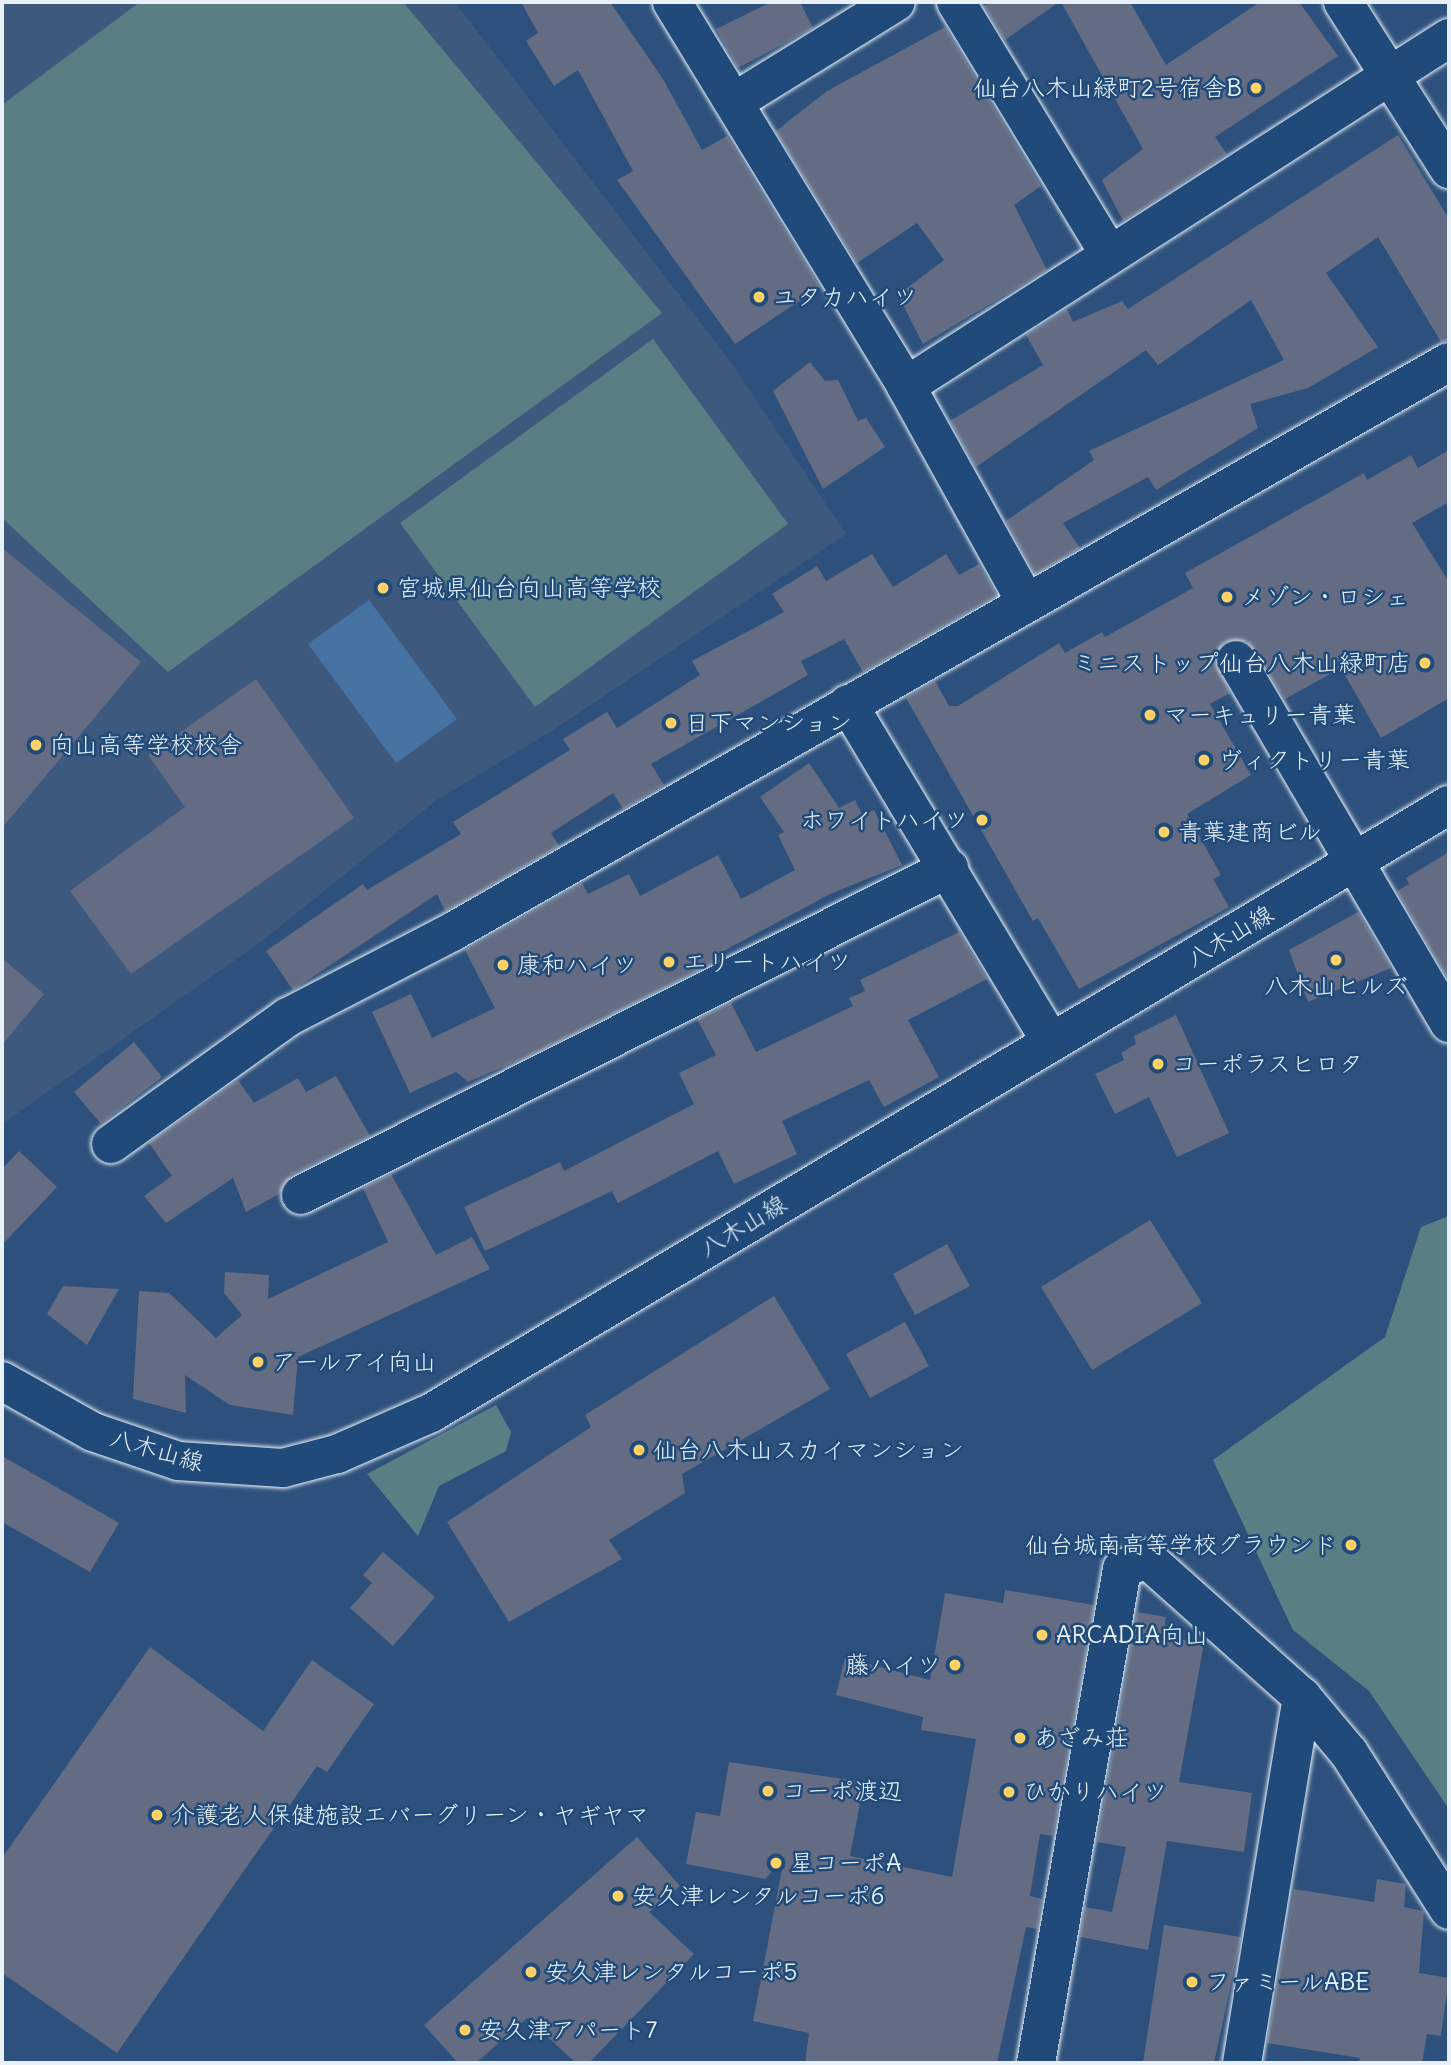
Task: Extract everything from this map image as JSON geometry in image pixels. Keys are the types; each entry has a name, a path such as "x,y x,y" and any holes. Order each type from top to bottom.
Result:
{"street":[{"path":"673,2 906,386 1025,601"},
{"path":"734,102 896,2"},
{"path":"956,2 1108,252"},
{"path":"1343,2 1449,169"},
{"path":"906,386 1108,252 1449,38"},
{"path":"111,1144 288,1017 452,932 1025,601 1449,362"},
{"path":"1236,660 1449,1023"},
{"path":"848,704 949,868 1051,1042"},
{"name":"八木山線","path":"2,1381 93,1432 178,1461 272,1468 337,1454 431,1413 1449,805"},
{"path":"301,1195 949,868"},
{"path":"1036,2063 1122,1569 1147,1559 1302,1697 1349,1753 1449,1910"},
{"path":"1242,2063 1302,1697"}],"shaded area":[{"name":"宮城県仙台向山高等学校","path":"2,2 455,2 732,364 846,534 550,732 437,800 262,941 2,1124"},
{"path":"369,600 457,719 396,763 308,644"}],"green space":[{"path":"140,2 403,2 662,313 168,672 2,518 2,105"},
{"path":"653,339 788,524 535,707 400,523"},
{"name":"仙台城南高等学校グラウンド","path":"1449,1216 1449,1809 1369,1691 1293,1630 1213,1460 1385,1337 1421,1227"},
{"path":"496,1405 511,1432 506,1451 439,1486 418,1536 367,1474"}],"building":[{"path":"521,2 610,2 663,79 702,150 727,136 820,287 735,344 617,180 633,171 578,70 554,86 526,41 538,33"},
{"path":"771,2 800,2 813,28 738,68 716,29"},
{"path":"992,2 1059,2 1005,40 984,6"},
{"path":"1061,2 1130,2 1166,65 1260,2 1299,2 1338,56 1215,137 1227,154 1123,221 1102,180 1143,149"},
{"path":"945,27 1041,186 1014,205 1047,270 923,344 898,295 944,260 917,223 857,263 776,131 827,91"},
{"path":"1398,135 1449,219 1449,340 1441,342 1378,237 1326,273 1378,347 1308,388 1250,404 1258,428 1156,490 1148,477 1063,523 1080,548 1035,574 1006,521 1094,460 1089,451 1284,360 1251,300 1158,365 1146,350 976,467 950,421 1043,365 1026,335 1067,309 1073,322 1122,301 1128,309"},
{"path":"810,362 825,381 838,380 858,421 866,418 885,447 823,489 773,391"},
{"path":"1449,450 1449,502 1412,523 1449,582 1449,698 1381,738 1341,668 1285,699 1247,641 1224,642 1214,661 1230,693 1210,704 1251,775 1187,814 1221,875 1213,879 1229,907 1079,989 1038,918 1033,921 906,698 935,681 949,706 958,706 1059,643 1065,653 1102,632 1105,637 1193,588 1185,573 1364,473 1367,480 1411,455 1418,468"},
{"name":"向山高等学校校舎","path":"2,548 141,662 2,828"},
{"path":"872,554 893,587 946,554 959,575 979,564 997,595 863,672 844,639 801,661 808,675 651,764 664,785 623,809 613,793 551,833 559,846 445,911 437,894 293,990 266,951 363,884 367,890 461,834 453,822 570,750 563,739 607,712 617,728 700,675 692,661 784,612 772,594 817,566 826,581"},
{"path":"256,679 354,818 131,974 70,891 185,807 148,755"},
{"path":"809,763 839,808 855,800 862,815 874,810 902,865 830,894 716,955 719,960 531,1055 468,1082 456,1072 410,1093 372,1012 411,994 432,1038 495,1008 465,950 582,883 588,894 629,874 640,896 718,855 741,899 795,870 778,835 784,832 760,797"},
{"path":"1449,852 1449,980 1397,891 1409,884 1406,878"},
{"name":"八木山ヒルズ","path":"1358,912 1391,968 1308,1002 1289,950"},
{"path":"959,932 987,979 908,1020 939,1077 884,1107 869,1080 782,1121 797,1154 734,1184 718,1151 618,1203 612,1191 485,1251 464,1207 560,1162 564,1171 694,1104 679,1073 716,1055 697,1019 731,1003 756,1052 853,1006 849,998 865,991 860,980"},
{"path":"2,958 44,994 2,1045"},
{"path":"1176,1015 1229,1133 1177,1157 1149,1097 1115,1114 1095,1074 1124,1060 1121,1053 1136,1044 1134,1036"},
{"path":"134,1042 162,1077 101,1124 74,1092"},
{"path":"336,1076 370,1136 291,1175 279,1194 246,1212 233,1178 166,1223 144,1196 172,1176 149,1143 238,1080 254,1103 298,1078 306,1092"},
{"path":"19,1151 57,1187 2,1245 2,1169"},
{"path":"391,1174 436,1255 472,1237 490,1269 298,1357 293,1415 230,1405 185,1375 186,1413 133,1399 139,1291 169,1293 216,1338 242,1315 224,1293 225,1272 269,1275 268,1299 388,1242 363,1188"},
{"path":"1150,1220 1202,1303 1092,1370 1041,1287"},
{"path":"947,1244 970,1286 915,1315 893,1274"},
{"path":"63,1286 119,1289 87,1345 47,1314"},
{"name":"仙台八木山スカイマンション","path":"774,1296 830,1389 682,1474 685,1493 609,1540 622,1559 509,1622 447,1522 591,1427 585,1415"},
{"path":"905,1322 929,1366 870,1398 846,1354"},
{"path":"2,1456 119,1523 90,1572 2,1522"},
{"path":"383,1552 435,1597 393,1646 350,1608 372,1583 363,1575"},
{"path":"1005,1590 1094,1605 1053,1836 1040,1834 1030,1896 1042,1899 1037,1929 1026,1927 997,2063 805,2063 809,2033 753,2021 784,1859 765,1879 686,1864 696,1812 720,1816 729,1762 864,1782 850,1856 952,1877 976,1739 921,1730 923,1717 836,1695 845,1658 930,1680 945,1593 1003,1603"},
{"path":"1137,1612 1166,1617 1163,1637 1204,1643 1179,1782 1252,1793 1244,1852 1167,1841 1148,1950 1080,1937 1085,1907 1112,1912 1126,1847 1097,1842"},
{"name":"介護老人保健施設エバーグリーン・ヤギヤマ","path":"150,1647 263,1731 312,1660 374,1704 327,1772 317,1766 117,2053 2,1973 2,1858"},
{"path":"637,1837 680,1886 649,1912 694,1954 589,2063 576,2063 527,2018 476,2063 458,2063 424,2025"},
{"path":"1377,1879 1406,1884 1404,1907 1424,1911 1419,1973 1449,1978 1441,2036 1427,2034 1422,2063 1359,2063 1360,2058 1267,2043 1294,1889 1374,1902"},
{"path":"1164,1925 1241,1937 1214,2063 1143,2063"}],"place":[{"name":"仙台八木山緑町2号宿舎B","path":"1256,88"},
{"name":"ユタカハイツ","path":"759,297"},
{"name":"宮城県仙台向山高等学校","path":"383,588"},
{"name":"メゾン・ロシェ","path":"1227,597"},
{"name":"ミニストップ仙台八木山緑町店","path":"1425,663"},
{"name":"マーキュリー青葉","path":"1150,715"},
{"name":"日下マンション","path":"671,723"},
{"name":"向山高等学校校舎","path":"36,745"},
{"name":"ヴィクトリー青葉","path":"1204,760"},
{"name":"ホワイトハイツ","path":"982,820"},
{"name":"青葉建商ビル","path":"1164,832"},
{"name":"八木山ヒルズ","path":"1336,960"},
{"name":"エリートハイツ","path":"669,962"},
{"name":"康和ハイツ","path":"503,965"},
{"name":"コーポラスヒロタ","path":"1158,1064"},
{"name":"アールアイ向山","path":"258,1362"},
{"name":"仙台八木山スカイマンション","path":"639,1450"},
{"name":"仙台城南高等学校グラウンド","path":"1351,1545"},
{"name":"ARCADIA向山","path":"1042,1635"},
{"name":"藤ハイツ","path":"955,1665"},
{"name":"あざみ荘","path":"1020,1738"},
{"name":"コーポ渡辺","path":"768,1791"},
{"name":"ひかりハイツ","path":"1009,1792"},
{"name":"介護老人保健施設エバーグリーン・ヤギヤマ","path":"157,1815"},
{"name":"星コーポA","path":"776,1863"},
{"name":"安久津レンタルコーポ6","path":"618,1896"},
{"name":"安久津レンタルコーポ5","path":"531,1972"},
{"name":"ファミールABE","path":"1192,1982"},
{"name":"安久津アパート7","path":"465,2030"}]}
